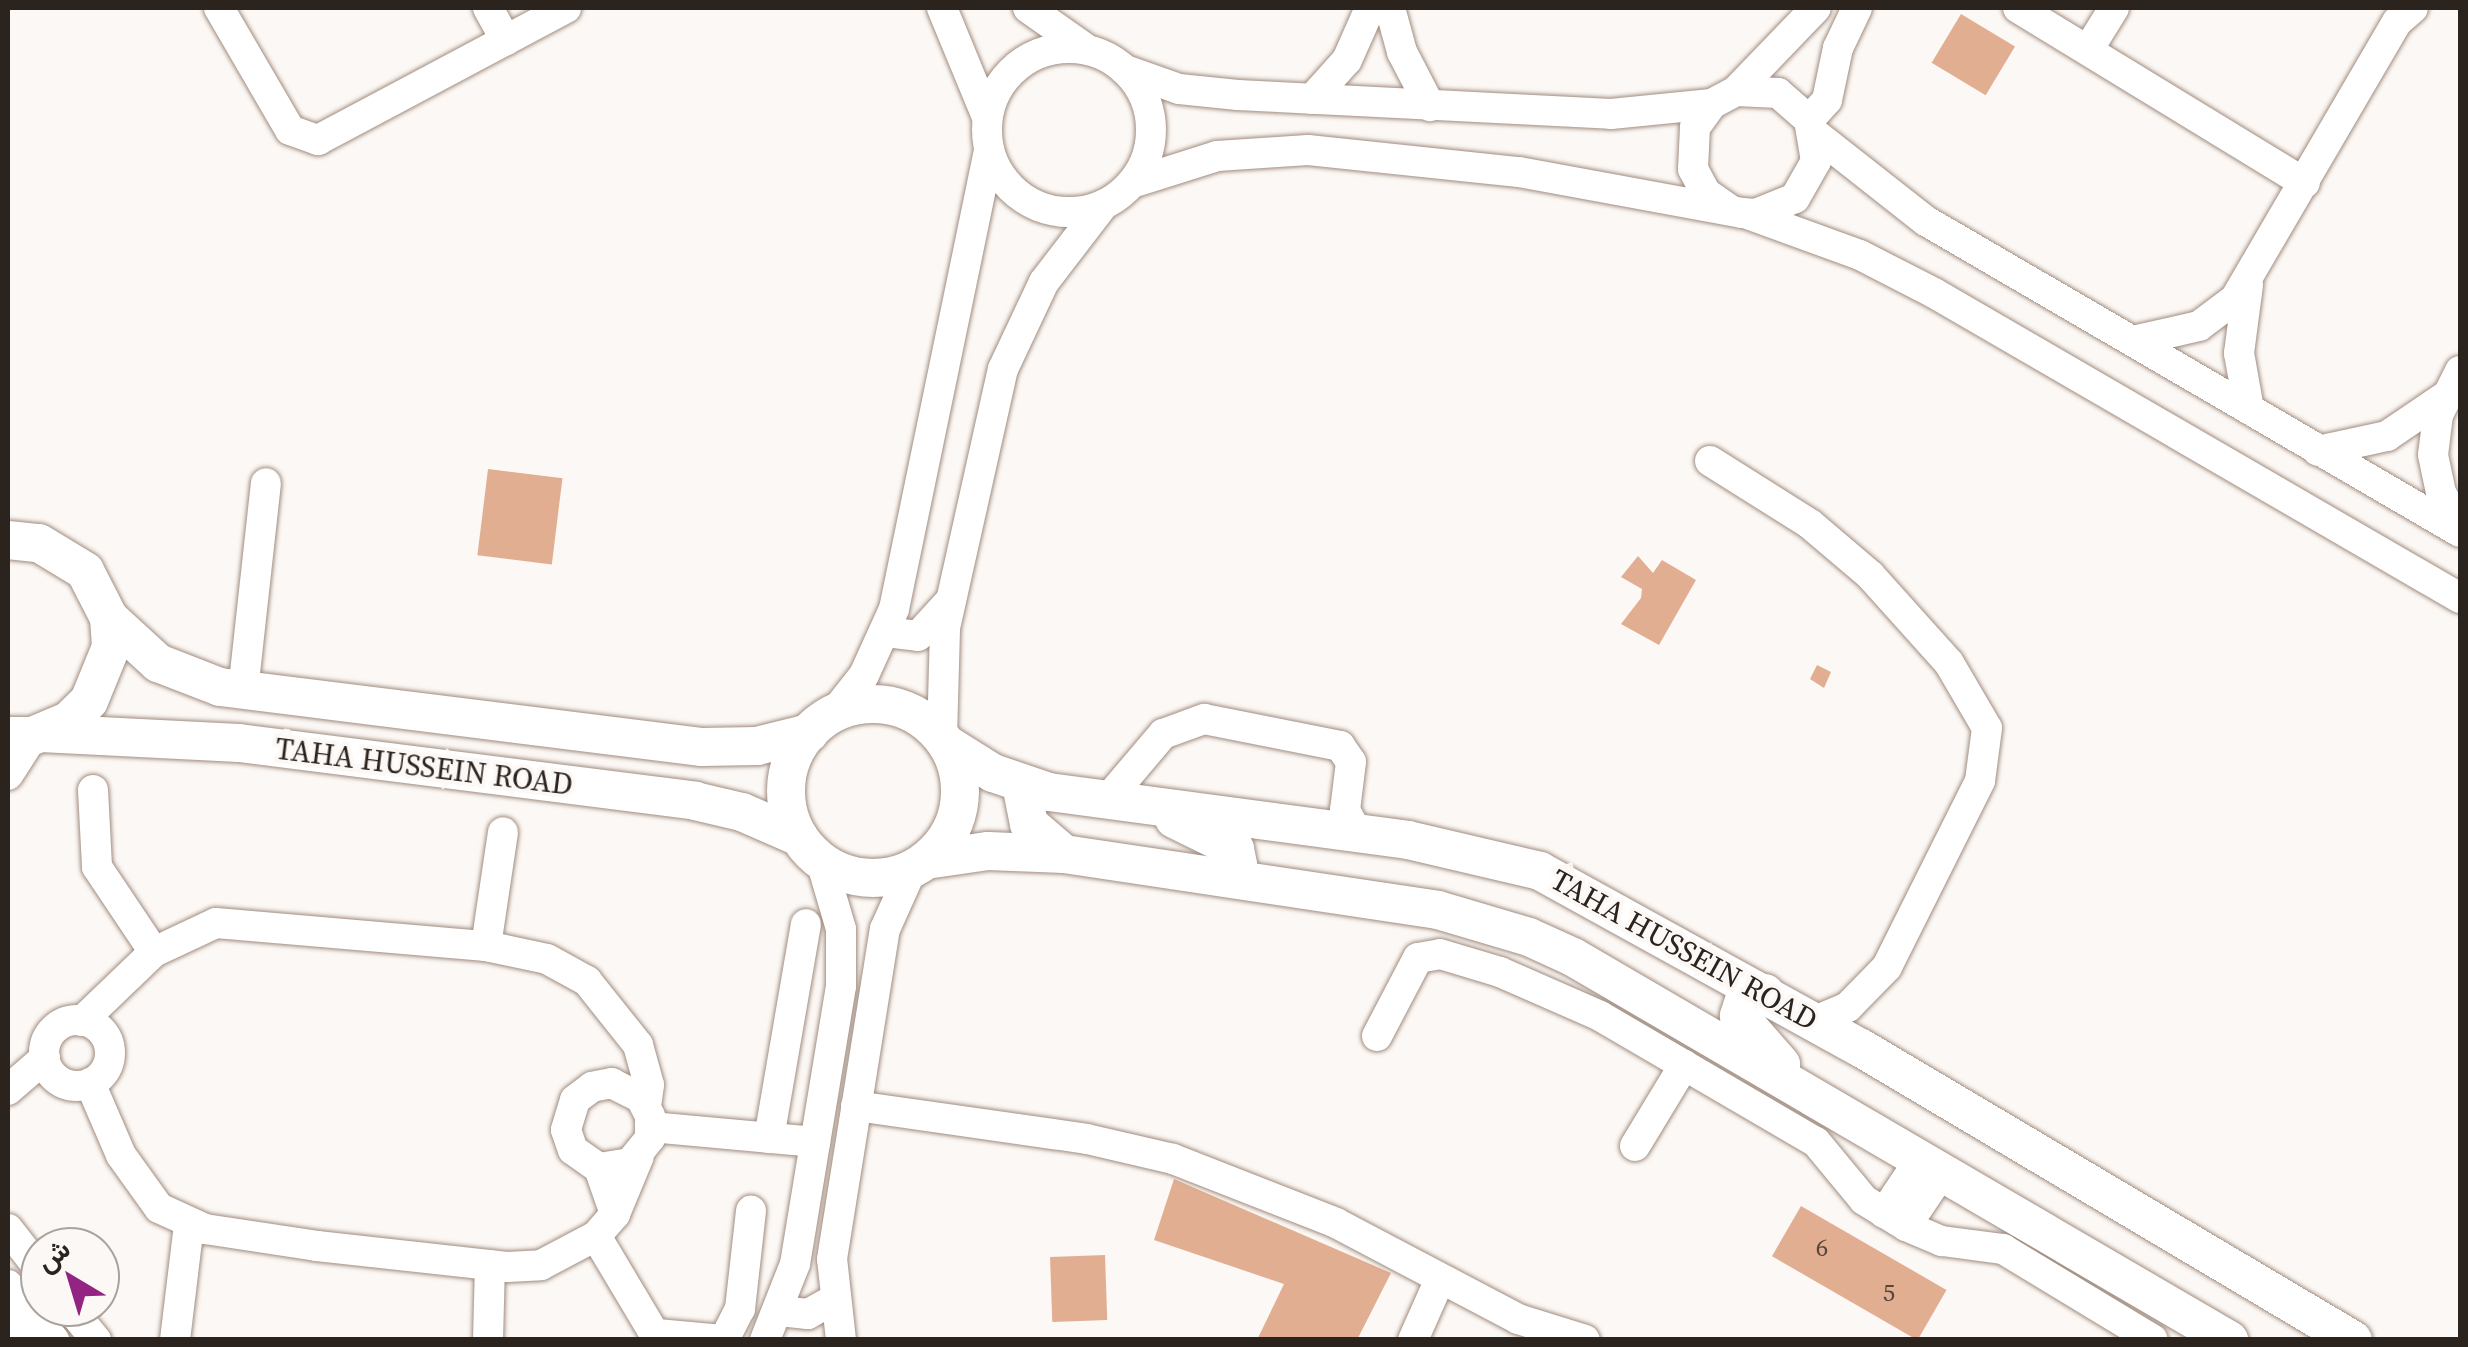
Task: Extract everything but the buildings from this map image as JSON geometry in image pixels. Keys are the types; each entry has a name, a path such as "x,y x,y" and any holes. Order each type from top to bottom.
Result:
{"main road":[{"path":"18,539 85,571 109,618 104,676 89,701 27,735"},
{"name":"TAHA HUSSEIN ROAD","path":"109,618 149,656 199,682 242,690 668,743 743,747 821,723"},
{"path":"196,740 185,708 199,682"},
{"path":"867,704 900,708 945,741 959,774 959,806 948,837 919,865 865,878 810,849 786,792 792,760 821,723 867,704"},
{"name":"TAHA HUSSEIN ROAD","path":"27,735 196,740 718,805 810,849"},
{"name":"TAHA HUSSEIN ROAD","path":"945,741 1020,784 1107,800 1475,851 1540,871 1815,1021 2353,1340"},
{"path":"668,743 717,775 718,805"},
{"path":"1020,784 1029,824 1064,854"},
{"path":"1168,808 1184,828 1235,849 1238,865 1222,877"},
{"name":"TAHA HUSSEIN ROAD","path":"919,865 988,851 1064,854 1438,910 1529,938 1783,1080 2228,1340"},
{"path":"1765,993 1745,997 1739,1016 1778,1057 1783,1080"}],"street":[{"path":"218,8 284,122 308,140 328,137 566,8"},
{"path":"488,8 506,40"},
{"path":"821,723 886,632 989,152 986,118 942,8"},
{"path":"1028,8 1087,50 1125,70 1178,89 1611,114 1778,93 1896,202 2460,529"},
{"path":"1312,99 1347,60 1370,8"},
{"path":"1390,8 1402,52 1430,106"},
{"path":"1816,8 1695,127 1692,168 1706,193 1736,211 1898,273 2456,584"},
{"path":"945,741 941,668 951,601 1015,339 1044,282 1103,205 1132,183 1217,156 1308,150 1483,167 1736,211 1784,206 1805,187 1816,161 1811,127 1827,100 1838,48 1857,8"},
{"path":"2018,8 2305,183"},
{"path":"2088,50 2114,8"},
{"path":"2133,341 2199,326 2249,282 2404,12"},
{"path":"986,118 999,86 1022,62 1054,49 1087,50"},
{"path":"1125,70 1145,99 1151,134 1132,183"},
{"path":"989,152 1006,184 1034,205 1069,213 1103,205"},
{"path":"2249,282 2239,353 2250,409"},
{"path":"2318,450 2387,436 2453,384"},
{"path":"2453,384 2433,454 2441,492 2460,529"},
{"path":"1710,462 1810,524 1870,575 1949,663 1986,728 1980,781 1887,967 1863,996 1815,1021"},
{"path":"242,690 266,483"},
{"path":"886,632 898,639 918,636 951,601"},
{"path":"1107,800 1163,734 1204,719 1340,746 1351,762 1345,810 1357,832"},
{"path":"8,775 27,735"},
{"path":"93,790 97,868 154,952"},
{"path":"486,946 503,832"},
{"path":"766,1340 795,1264 840,993 841,929 810,849"},
{"path":"841,1340 832,1258 873,999 885,929 919,865"},
{"path":"8,1090 45,1058 54,1030 82,1020 154,952 192,930 237,921 486,946 570,967 624,1028 646,1064 649,1117 639,1156 605,1225 542,1264 490,1265 190,1225 159,1208 134,1179 90,1083"},
{"path":"770,1138 806,924"},
{"path":"1377,1036 1409,966 1440,954 1551,992 1816,1142 1855,1191 1895,1220 1942,1241 2003,1249 2136,1335"},
{"path":"840,993 873,999"},
{"path":"45,1058 62,1082 90,1083 102,1074 110,1052 102,1032 82,1020"},
{"path":"624,1028 618,1058 602,1084 575,1100 566,1120 573,1150 599,1168 620,1167 639,1156"},
{"path":"1635,1146 1684,1065"},
{"path":"602,1084 623,1086 649,1117 815,1142"},
{"path":"856,1106 1087,1139 1172,1159 1256,1187 1518,1319 1585,1340"},
{"path":"1895,1220 1930,1167"},
{"path":"599,1168 605,1225 658,1336 724,1340 740,1308 751,1211"},
{"path":"175,1340 190,1225"},
{"path":"488,1340 490,1265"},
{"path":"1412,1340 1440,1279"},
{"path":"8,1285 54,1340"},
{"path":"778,1311 808,1314 835,1299"},
{"path":"8,1319 24,1340"}]}
